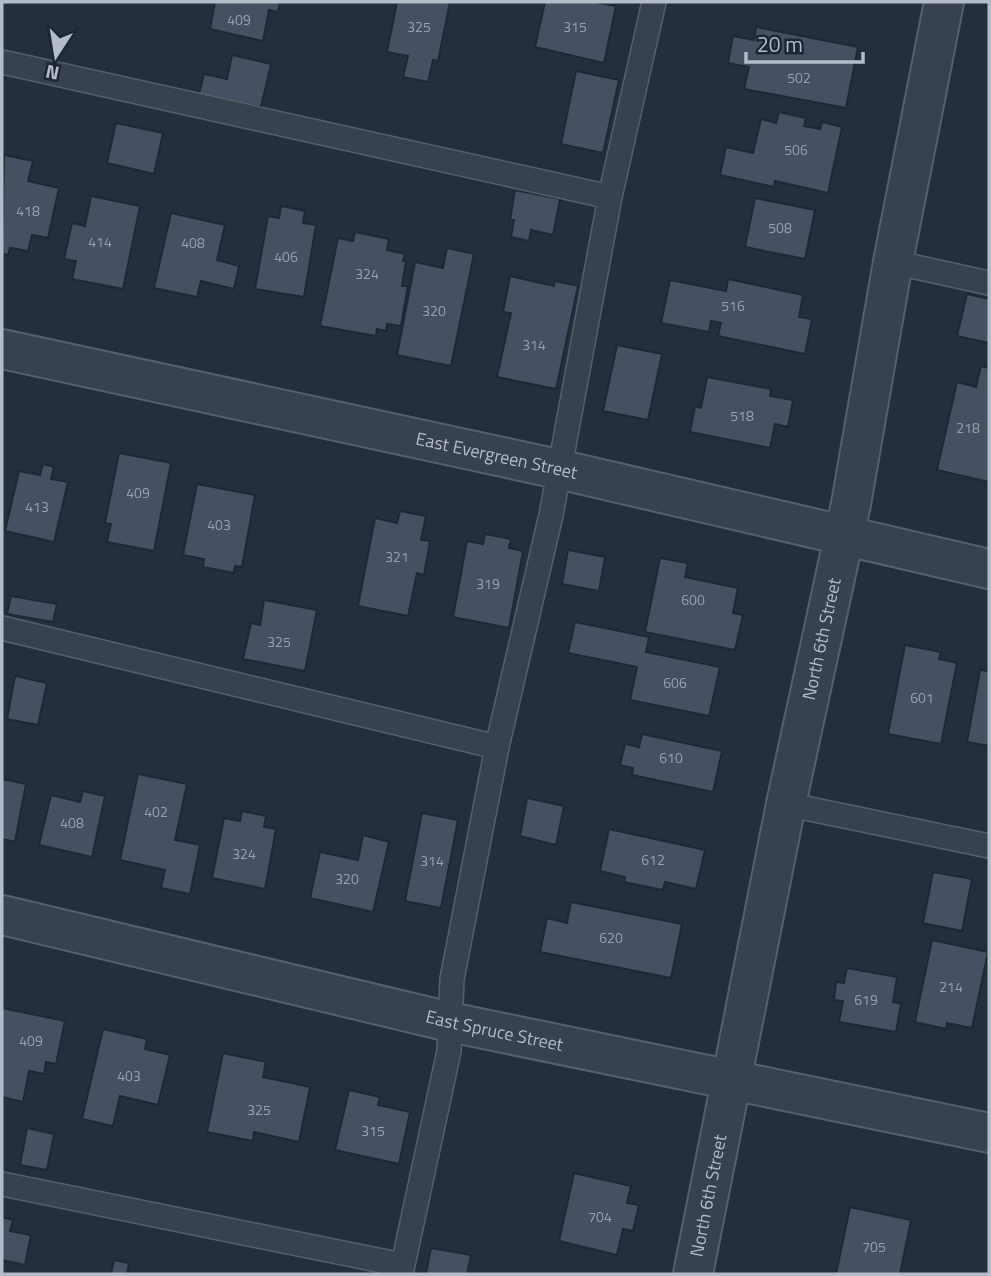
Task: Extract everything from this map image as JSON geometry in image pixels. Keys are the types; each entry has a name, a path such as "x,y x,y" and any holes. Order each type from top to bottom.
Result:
{"street":[{"name":"North 6th Street","path":"693,1274 786,804 844,536 893,262 944,2"},
{"name":"East Evergreen Street","path":"2,349 558,469 989,569"},
{"name":"East Spruce Street","path":"2,915 450,1022 989,1133"}],"lane":[{"path":"2,1184 401,1269 449,1051 452,979 497,747 551,515 610,197 654,2"},
{"path":"2,62 610,197"},
{"path":"893,262 989,283"},
{"path":"2,628 497,747"},
{"path":"786,804 989,846"}],"building":[{"path":"215,2 280,2 278,12 269,10 263,41 210,29"},
{"path":"397,2 450,2 438,61 433,60 428,82 403,77 408,56 387,52"},
{"path":"545,2 595,2 616,6 604,63 535,47"},
{"path":"756,27 858,47 846,108 744,89 749,67 728,63 733,36 754,40"},
{"path":"232,55 271,64 261,107 199,94 204,74 227,79"},
{"path":"576,71 619,80 603,153 561,144"},
{"path":"779,112 806,118 804,126 820,129 822,122 842,127 828,193 775,181 774,187 720,175 726,147 753,153 761,119 776,123"},
{"path":"116,123 163,133 154,174 107,163"},
{"path":"4,155 33,161 28,181 59,188 48,238 32,235 28,251 10,248 8,255 2,254"},
{"path":"515,190 560,199 553,235 531,230 529,241 511,237 514,220 510,220"},
{"path":"91,196 140,206 123,289 72,279 76,261 64,259 72,223 85,226"},
{"path":"755,198 815,210 805,259 745,247"},
{"path":"281,206 305,211 303,223 316,225 304,297 255,289 268,216 279,218"},
{"path":"171,213 225,225 217,260 239,266 234,289 201,281 197,297 154,288"},
{"path":"355,232 389,239 387,250 405,254 402,286 408,286 401,326 387,324 386,331 377,329 376,336 320,326 338,238 353,241"},
{"path":"447,248 474,254 451,366 397,355 415,262 443,268"},
{"path":"510,276 554,286 555,281 578,286 556,389 497,377 511,313 503,312"},
{"path":"728,279 803,295 799,317 812,319 805,354 718,336 721,323 711,321 709,332 661,323 670,280 726,291"},
{"path":"967,294 989,299 989,343 957,336"},
{"path":"617,345 662,354 648,420 603,411"},
{"path":"981,366 989,368 989,482 937,470 957,382 976,387"},
{"path":"707,377 771,389 770,396 793,400 788,427 775,424 770,448 690,432 695,406 701,408"},
{"path":"119,453 171,463 154,551 107,542 111,524 105,523"},
{"path":"43,464 54,467 51,479 68,482 54,542 5,531 19,471 40,475"},
{"path":"197,484 255,495 242,567 235,566 234,573 203,567 204,559 183,555"},
{"path":"400,511 426,516 421,540 430,541 424,575 417,573 408,616 358,606 375,518 397,523"},
{"path":"485,534 511,539 509,548 523,551 509,628 453,617 467,541 483,544"},
{"path":"568,550 605,557 599,591 562,584"},
{"path":"660,558 688,563 685,577 738,588 733,613 743,615 735,650 645,632"},
{"path":"11,596 57,604 53,622 7,614"},
{"path":"264,600 317,610 305,671 243,659 251,623 260,625"},
{"path":"575,622 649,637 646,652 720,667 709,716 630,700 637,667 568,653"},
{"path":"905,645 941,652 939,659 957,663 941,744 888,734"},
{"path":"980,670 989,671 989,746 967,742"},
{"path":"15,676 47,683 38,725 7,719"},
{"path":"642,734 722,751 713,792 632,775 633,768 620,765 625,744 639,747"},
{"path":"138,774 187,784 175,840 200,845 190,894 161,888 165,870 120,860"},
{"path":"2,779 26,784 15,842 2,839"},
{"path":"83,791 105,796 92,857 39,845 51,795 80,802"},
{"path":"527,798 564,806 556,845 520,836"},
{"path":"242,811 266,816 264,827 276,829 265,889 212,878 224,818 240,821"},
{"path":"422,813 458,820 441,908 405,901"},
{"path":"609,829 705,850 696,889 665,882 663,890 624,882 625,877 600,871"},
{"path":"363,835 389,842 373,912 310,898 320,852 358,860"},
{"path":"933,872 972,879 962,931 923,923"},
{"path":"571,902 682,924 671,978 540,952 547,918 567,923"},
{"path":"932,940 988,952 972,1028 947,1023 946,1029 915,1022"},
{"path":"847,968 897,977 893,1002 901,1004 896,1032 839,1022 843,1001 834,1000 836,982 844,983"},
{"path":"2,1008 65,1021 56,1064 46,1062 44,1074 29,1071 23,1102 2,1097"},
{"path":"103,1029 147,1039 145,1049 170,1055 158,1105 120,1096 113,1126 82,1119"},
{"path":"223,1053 266,1062 263,1077 310,1087 299,1142 254,1132 253,1141 207,1132"},
{"path":"349,1090 380,1097 378,1105 410,1112 399,1164 335,1150"},
{"path":"27,1128 54,1134 47,1170 20,1165"},
{"path":"574,1173 631,1186 627,1203 639,1205 633,1231 623,1229 617,1255 559,1241"},
{"path":"850,1207 911,1220 900,1274 836,1274"},
{"path":"2,1217 13,1220 10,1231 31,1235 25,1265 2,1260"},
{"path":"431,1248 471,1255 467,1274 426,1274"},
{"path":"114,1260 129,1263 127,1274 111,1274"}]}
